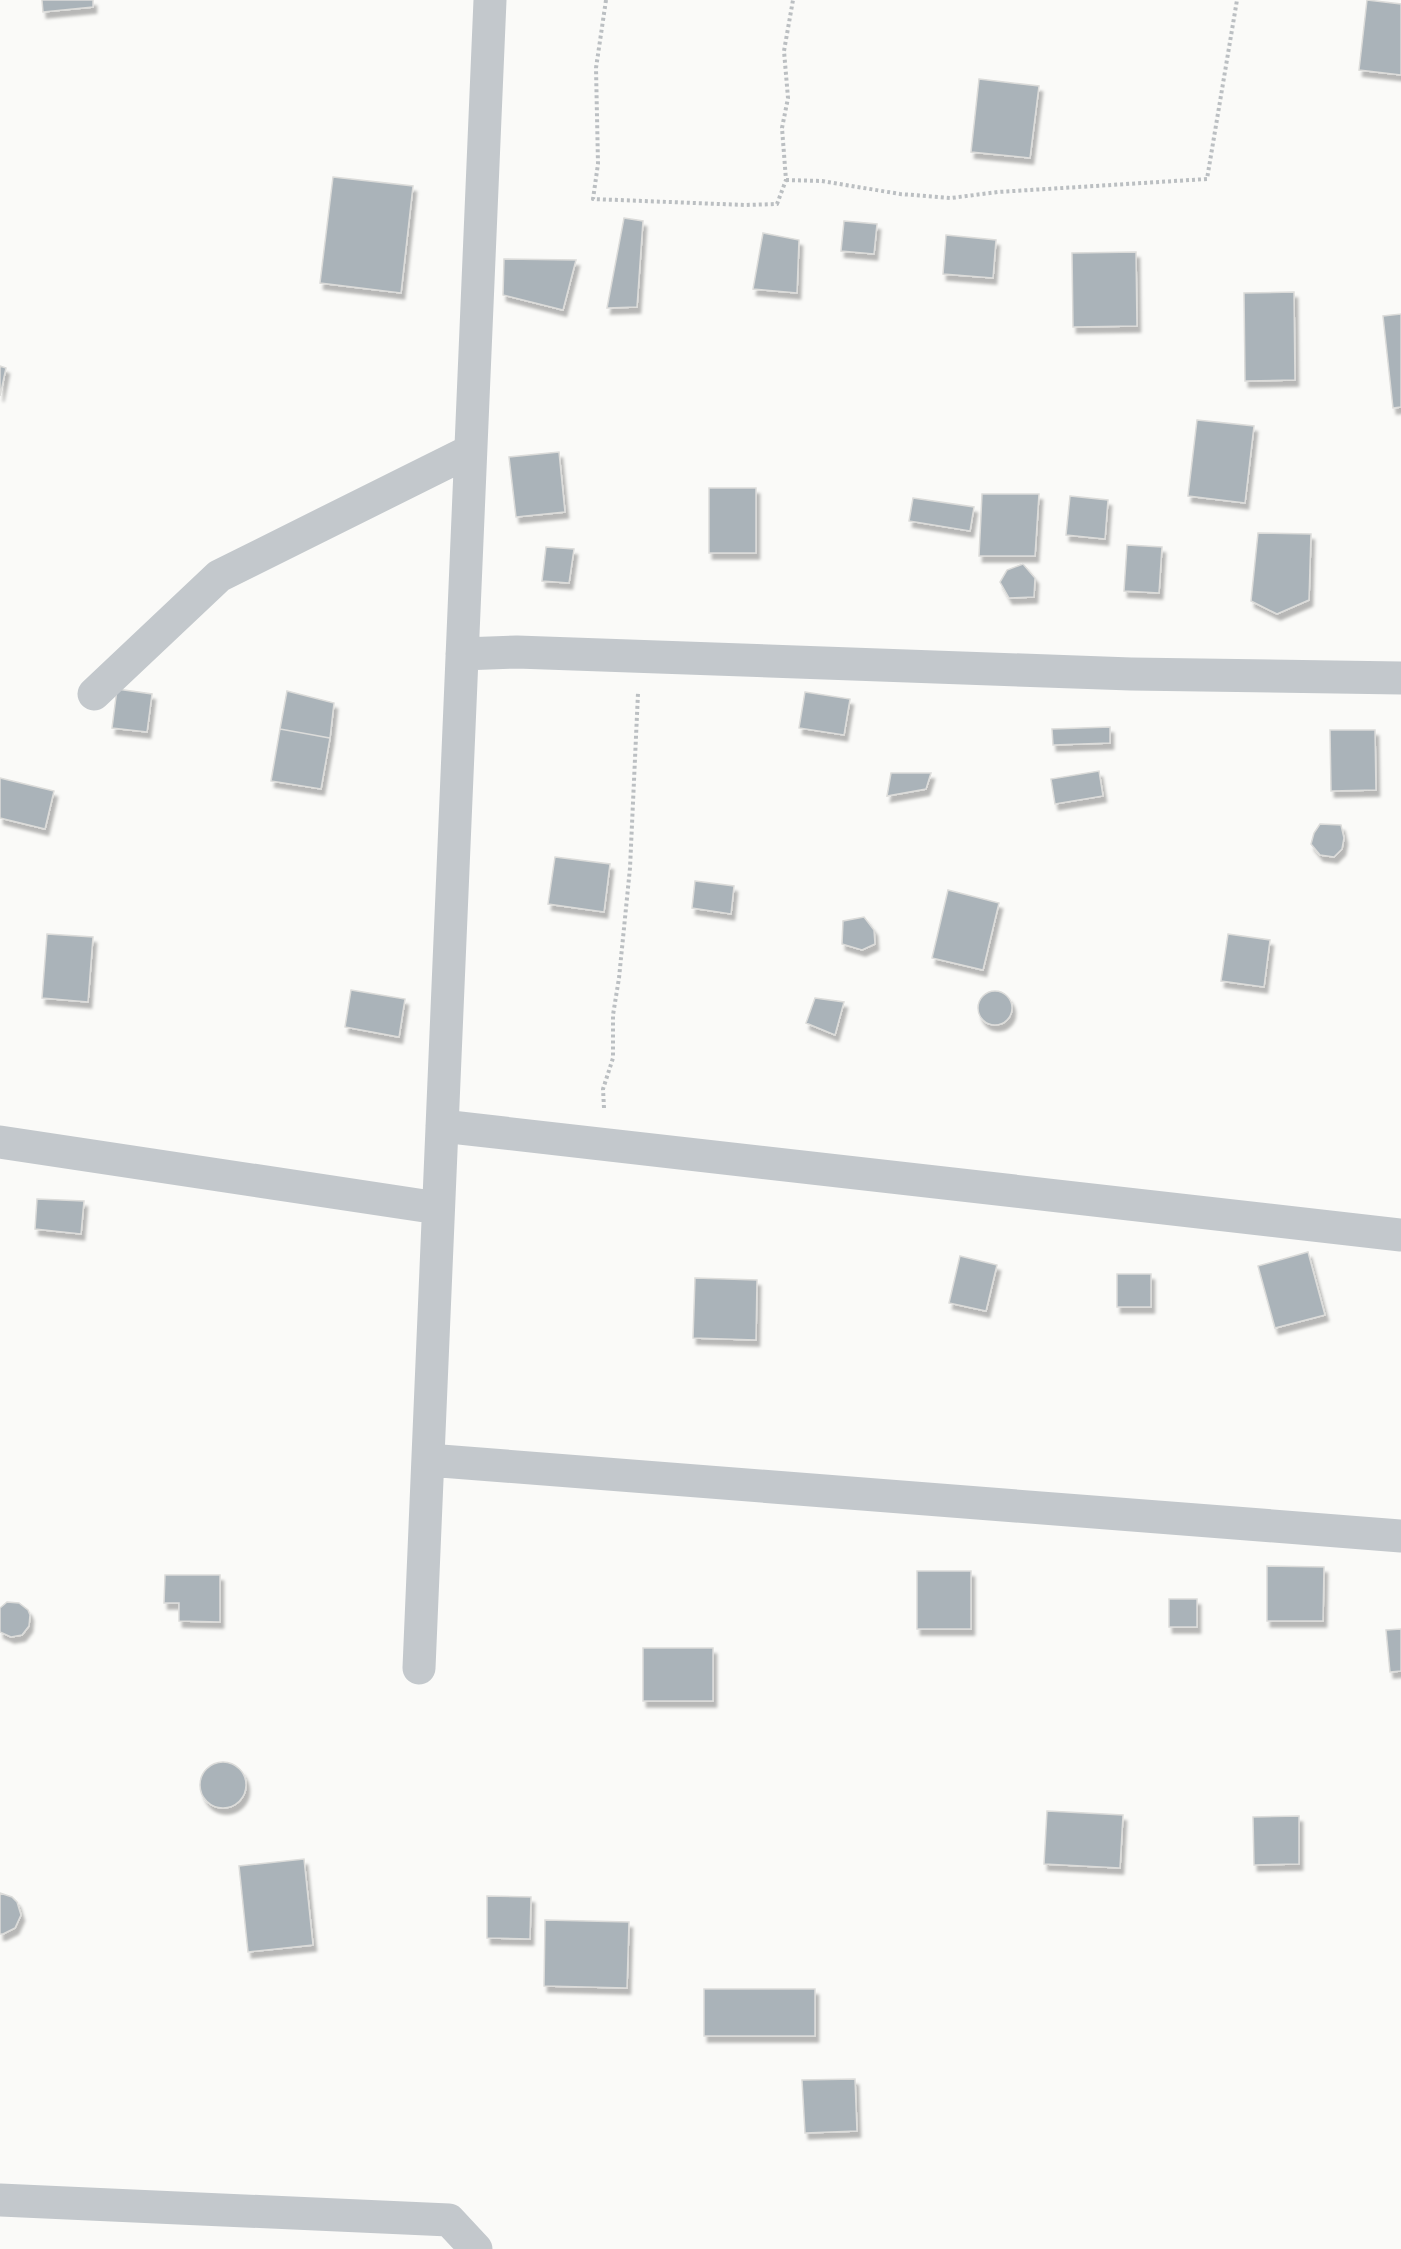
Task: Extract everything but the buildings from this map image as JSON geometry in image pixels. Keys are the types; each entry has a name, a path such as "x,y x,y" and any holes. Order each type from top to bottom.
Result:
{"street":[{"path":"419,1668 490,0"},
{"path":"94,694 219,576 471,451"},
{"path":"462,654 517,652 1119,673 1401,678"},
{"path":"442,1126 1401,1235"},
{"path":"0,1142 438,1209"},
{"path":"428,1460 1401,1536"},
{"path":"0,2200 449,2220 476,2249"}],"path":[{"path":"606,0 596,68 598,165 593,199 745,205 777,204 786,180 782,128 788,98 784,51 793,0"},
{"path":"786,180 822,181 900,194 951,198 998,192 1207,179 1237,0"},
{"path":"605,1145 603,1089 613,1058 613,1015 630,868 640,656"}]}
